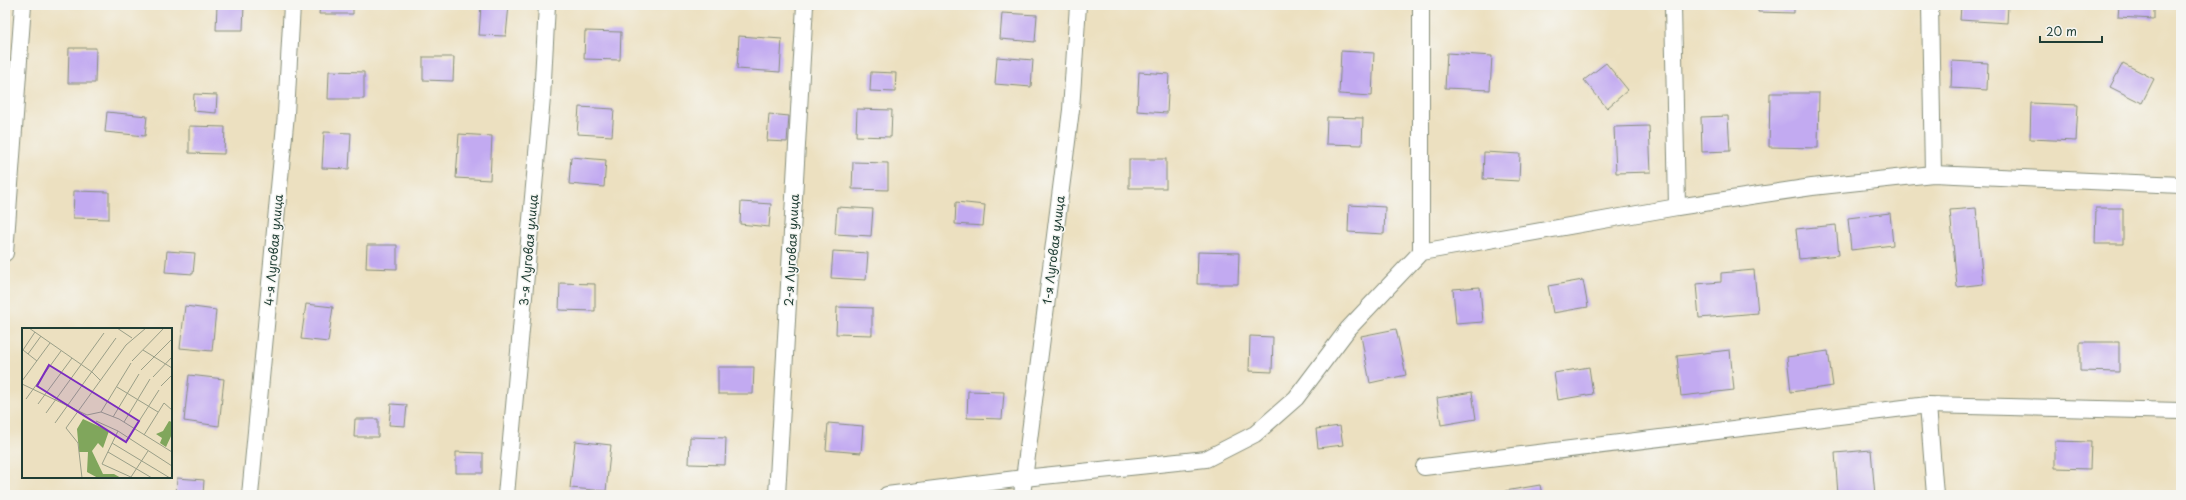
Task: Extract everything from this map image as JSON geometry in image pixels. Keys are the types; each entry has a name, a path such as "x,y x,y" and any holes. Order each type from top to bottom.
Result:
{"street":[{"path":"5,253 23,5"},
{"name":"4-я Луговая улица","path":"250,495 286,114 292,5"},
{"name":"3-я Луговая улица","path":"506,495 542,98 547,5"},
{"name":"2-я Луговая улица","path":"777,495 805,5"},
{"name":"1-я Луговая улица","path":"1022,495 1071,110 1078,5"},
{"path":"1421,5 1421,252"},
{"path":"1673,5 1677,207"},
{"path":"1930,5 1933,174"},
{"path":"887,495 1024,478 1206,459 1255,434 1296,398 1348,329 1421,252 1677,207 1812,187 1933,174 2181,185"},
{"path":"1424,467 1928,405 2181,410"},
{"path":"1928,405 1934,495"}],"building":[{"path":"217,5 244,5 243,30 216,30"},
{"path":"320,5 353,5 353,14 319,14"},
{"path":"481,5 509,5 506,36 479,35"},
{"path":"1758,5 1794,5 1794,13 1758,12"},
{"path":"1961,5 2008,5 2007,23 1960,20"},
{"path":"2119,5 2154,5 2154,19 2118,17"},
{"path":"1002,13 1037,15 1035,42 1000,39"},
{"path":"585,31 621,32 620,60 584,59"},
{"path":"739,36 782,39 780,72 737,69"},
{"path":"69,48 96,48 95,83 68,83"},
{"path":"1341,51 1374,53 1372,96 1339,94"},
{"path":"1447,53 1492,56 1490,90 1445,88"},
{"path":"423,57 454,57 453,81 423,80"},
{"path":"997,57 1033,60 1031,87 995,84"},
{"path":"1952,61 1988,63 1987,90 1951,88"},
{"path":"1606,63 1628,90 1607,108 1584,80"},
{"path":"2123,63 2154,79 2142,103 2110,87"},
{"path":"329,71 364,72 364,99 328,99"},
{"path":"871,72 896,73 895,92 870,91"},
{"path":"1139,72 1169,74 1167,113 1137,111"},
{"path":"1770,93 1819,93 1818,148 1769,147"},
{"path":"194,94 217,95 216,113 193,111"},
{"path":"2031,103 2078,105 2076,141 2030,139"},
{"path":"579,107 614,109 612,136 577,134"},
{"path":"857,109 892,110 891,137 856,136"},
{"path":"107,112 147,116 145,136 105,132"},
{"path":"769,114 789,116 787,142 767,141"},
{"path":"1728,116 1730,151 1702,152 1701,117"},
{"path":"1327,117 1363,118 1362,145 1326,144"},
{"path":"189,126 225,127 224,154 189,153"},
{"path":"1649,126 1651,172 1616,173 1614,127"},
{"path":"324,132 351,133 349,169 322,168"},
{"path":"459,134 492,136 490,180 456,178"},
{"path":"1484,152 1520,154 1519,181 1483,179"},
{"path":"571,157 606,160 604,187 569,184"},
{"path":"1129,159 1166,159 1166,188 1129,188"},
{"path":"853,162 888,163 888,190 852,189"},
{"path":"74,191 109,192 109,219 73,218"},
{"path":"741,202 771,204 769,227 740,224"},
{"path":"956,202 985,205 983,226 955,224"},
{"path":"1349,205 1385,207 1384,234 1348,232"},
{"path":"837,207 873,209 871,236 835,234"},
{"path":"1976,208 1983,284 1957,287 1950,210"},
{"path":"2096,208 2123,208 2123,244 2095,244"},
{"path":"1890,213 1893,245 1851,250 1848,218"},
{"path":"1836,225 1839,255 1799,259 1796,229"},
{"path":"367,245 397,245 397,269 366,268"},
{"path":"167,251 195,253 193,274 165,272"},
{"path":"833,251 868,253 866,280 831,278"},
{"path":"1198,252 1239,253 1238,284 1197,284"},
{"path":"1754,270 1758,313 1699,318 1696,284 1721,282 1721,273"},
{"path":"1583,280 1588,307 1553,313 1548,286"},
{"path":"560,283 595,284 595,311 559,310"},
{"path":"1480,287 1483,322 1456,324 1453,289"},
{"path":"306,304 333,307 328,342 301,339"},
{"path":"185,306 216,310 212,351 180,348"},
{"path":"837,307 872,308 872,335 836,334"},
{"path":"1396,329 1406,375 1370,383 1361,336"},
{"path":"1250,336 1273,337 1272,372 1249,371"},
{"path":"2080,342 2119,342 2119,372 2080,371"},
{"path":"1730,350 1734,390 1681,396 1677,356"},
{"path":"1828,351 1833,386 1791,392 1787,357"},
{"path":"718,367 754,367 753,394 718,394"},
{"path":"1589,367 1593,394 1558,400 1554,373"},
{"path":"189,375 224,379 219,426 184,421"},
{"path":"968,391 1004,392 1002,419 967,418"},
{"path":"1472,392 1476,419 1441,425 1437,398"},
{"path":"391,404 407,405 405,426 389,425"},
{"path":"355,419 378,419 378,437 354,437"},
{"path":"828,423 863,426 861,453 826,450"},
{"path":"1340,426 1343,445 1318,448 1316,429"},
{"path":"690,437 726,438 725,465 689,464"},
{"path":"575,441 611,445 606,491 570,488"},
{"path":"2055,441 2091,442 2090,469 2055,468"},
{"path":"1871,450 1875,495 1838,495 1835,453"},
{"path":"456,452 483,453 483,473 456,473"},
{"path":"177,478 204,480 203,495 176,495"},
{"path":"1540,485 1542,495 1506,495 1505,491"}]}
